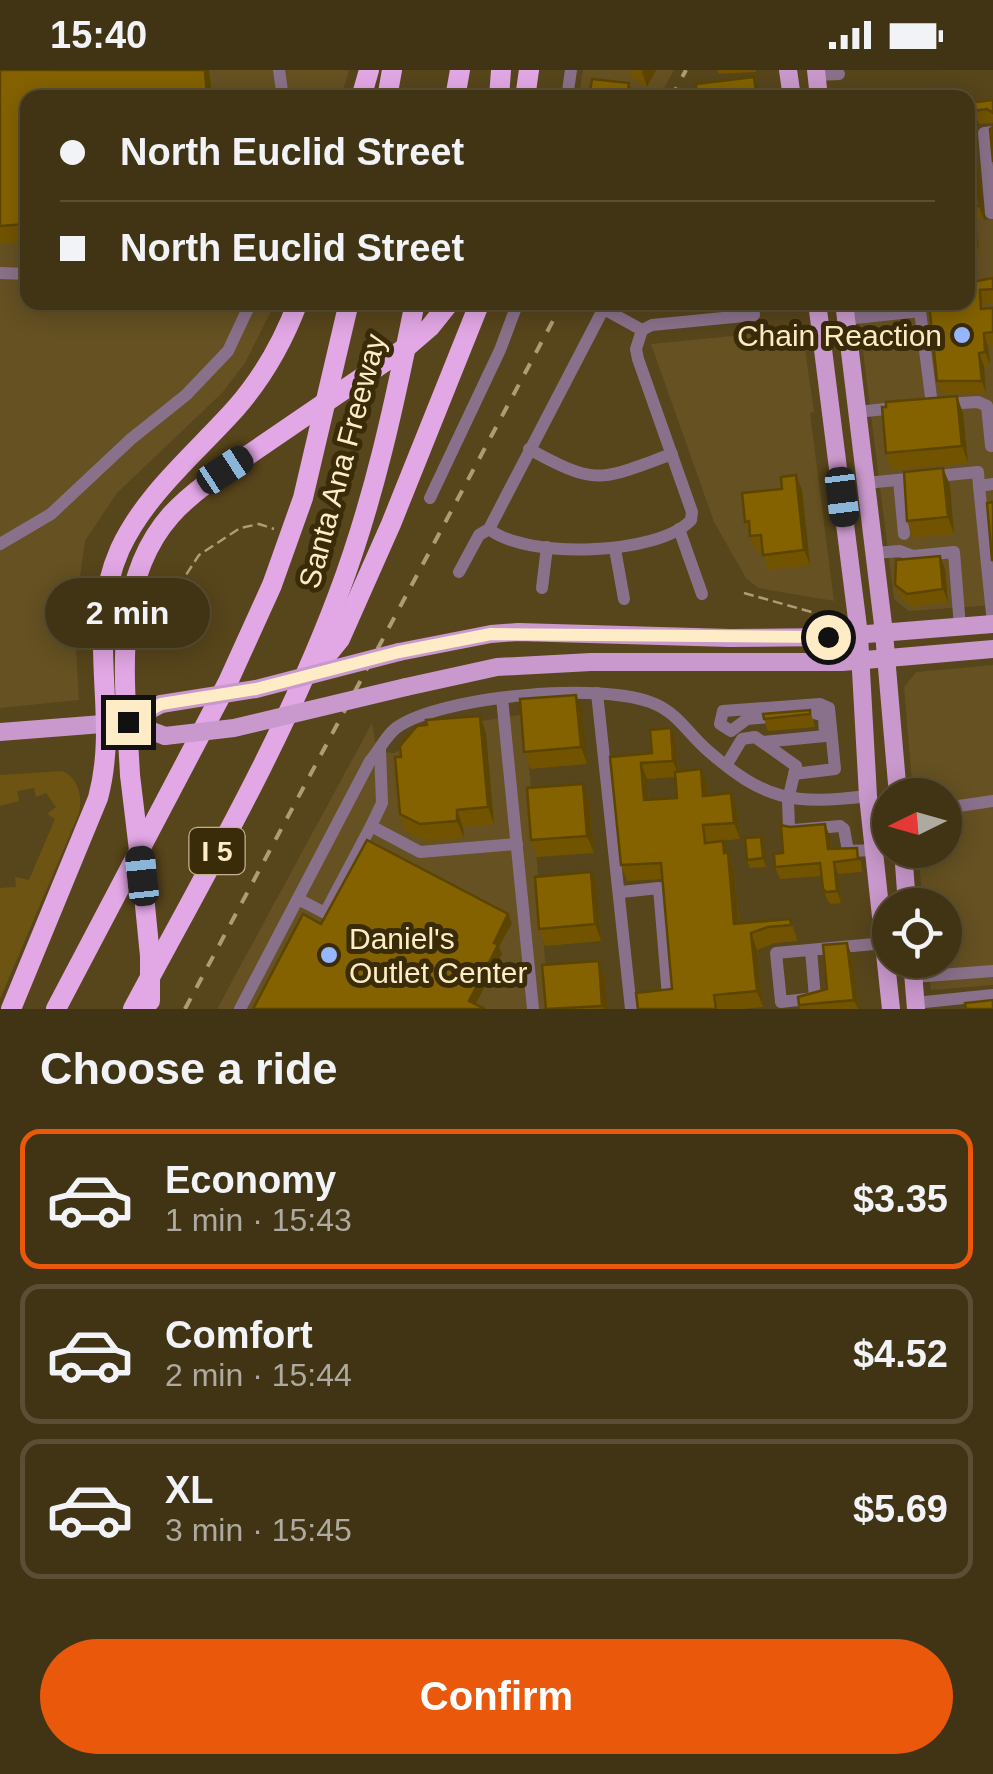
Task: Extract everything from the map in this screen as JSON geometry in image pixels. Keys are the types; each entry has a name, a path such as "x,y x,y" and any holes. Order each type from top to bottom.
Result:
{"highway":[{"path":"11,1009 98,798 105,772 100,638 106,591 122,545 153,497 258,380 275,355 295,310"},
{"name":"Santa Ana Freeway","path":"56,1009 228,682 272,585 304,498 348,310"},
{"name":"Santa Ana Freeway","path":"133,1009 298,691 338,596 363,524 395,402 413,310"},
{"path":"149,1009 150,956 128,722 126,632 138,571 168,518 207,482 408,346 444,310"},
{"path":"298,691 340,638 477,310"}],"main road":[{"path":"818,310 859,636 872,823"},
{"path":"845,311 887,658 897,778"},
{"path":"128,722 161,704 256,689 441,642 526,632 730,638 859,636 993,624"},
{"path":"0,732 128,722 165,736 249,726 497,667 591,662 860,661 993,649"},
{"path":"888,978 890,1009"},
{"path":"913,978 916,1006"}],"street":[{"path":"816,73 840,74"},
{"path":"992,213 984,133 993,132"},
{"path":"0,544 52,514 131,439 186,395 228,351 247,310"},
{"path":"430,498 515,310"},
{"path":"459,572 479,535 489,530 603,310"},
{"path":"611,310 642,330"},
{"path":"489,530 508,542 615,549 679,529 691,520 692,512 636,348 642,330 652,325 754,315 753,310"},
{"path":"845,311 920,311 932,405"},
{"path":"857,412 978,402 987,406 991,446"},
{"path":"529,449 569,471 598,477 618,474 672,454"},
{"path":"866,483 978,472 986,485 993,624"},
{"path":"898,480 904,534"},
{"path":"679,529 702,594"},
{"path":"542,588 546,547"},
{"path":"615,549 624,600"},
{"path":"874,553 900,550 913,556 954,552 960,626"},
{"path":"240,1009 370,761 395,728 419,716 502,698 597,692 637,698 660,706 726,764 788,800 868,796"},
{"path":"597,692 630,1005 668,996 659,888 620,892"},
{"path":"502,698 533,1009"},
{"path":"764,742 825,736 824,716 814,712 748,719 737,730 728,731 720,724 723,711 820,704 829,708 835,769 794,774"},
{"path":"726,764 745,737 764,742 794,762 788,800 790,828 840,826 848,851 872,850"},
{"path":"298,900 324,913 382,803 380,750"},
{"path":"962,806 993,801"},
{"path":"371,826 420,852 517,844"},
{"path":"811,950 815,998 780,1002 776,954 811,950 872,944"},
{"path":"962,970 993,971"},
{"path":"916,1006 993,995"}],"path":[{"path":"181,603 182,581 199,556 240,528 259,524 290,534"},
{"path":"744,593 815,613 819,624"}],"shaded area":[{"path":"0,70 349,70 343,90 20,90 20,310 272,310 245,363 222,393 117,493 85,541 74,618 79,700 0,708"},
{"path":"583,70 674,70 663,90 580,90"},
{"path":"993,219 993,605 909,611 894,599 858,310 975,310 975,220"},
{"path":"802,329 834,601 758,588 746,578 714,522 651,344"},
{"path":"993,665 993,985 931,990 930,978 962,978 962,888 921,888 920,868 962,868 962,778 912,778 904,687 916,672"},
{"path":"525,714 549,1009 217,1009 372,723 376,746 394,753 450,726"},
{"path":"62,771 78,788 79,813 0,999 0,888 16,887 15,877 29,880 55,819 47,814 56,807 46,793 36,797 34,788 17,791 19,801 0,806 0,775"}],"building":[{"path":"0,70 205,70 206,90 20,90 20,224 0,226"},
{"path":"754,77 756,90 696,90 696,84"},
{"path":"592,79 629,83 628,90 590,90"},
{"path":"993,100 993,113 987,109 975,111 975,102"},
{"path":"975,166 979,206 975,206"},
{"name":"Chain Reaction","path":"993,278 993,289 980,290 981,309 993,308 993,332 984,333 985,352 979,353 982,381 937,381 930,310 975,310 975,281"},
{"path":"957,396 962,446 886,453 882,407 886,407 886,402"},
{"path":"943,468 948,517 907,521 904,472"},
{"path":"796,475 804,550 763,555 761,535 750,536 749,521 745,522 742,493 782,489 781,477"},
{"path":"993,502 993,560 992,560 987,503"},
{"path":"940,556 943,589 907,594 895,585 896,560"},
{"path":"576,695 581,747 524,752 520,699"},
{"path":"810,710 810,714 764,719 763,714"},
{"path":"480,716 488,807 457,810 457,821 420,824 400,814 395,757 401,757 400,746 417,726 427,725 426,720"},
{"path":"671,728 673,761 641,763 644,800 677,798 675,772 701,769 703,796 731,793 734,823 703,825 705,843 723,841 724,853 728,853 734,924 790,919 791,925 751,933 757,991 714,995 716,1009 638,1009 636,993 672,989 661,863 621,865 610,757 652,753 650,730"},
{"path":"583,784 587,836 531,840 527,788"},
{"path":"825,824 828,849 857,848 858,859 834,862 837,891 823,889 820,863 775,867 774,854 783,853 781,825"},
{"path":"761,837 763,858 747,860 745,838"},
{"path":"367,840 508,914 494,943 498,945 469,1001 485,1009 253,1009 303,914 321,924"},
{"path":"591,872 595,924 539,929 535,877"},
{"path":"847,943 854,1000 799,1005 798,997 827,989 823,945"},
{"path":"599,961 602,1006 546,1009 542,965"},
{"path":"993,1000 993,1009 966,1009 965,1003"}],"railway":[{"path":"675,90 686,70"},
{"path":"185,1009 559,310"}],"place":[{"name":"Chain Reaction","path":"962,335"},
{"name":"Daniel's Outlet Center","path":"329,955"}],"route":[{"path":"128,722 161,704 256,689 441,642 491,634 828,637"}]}
